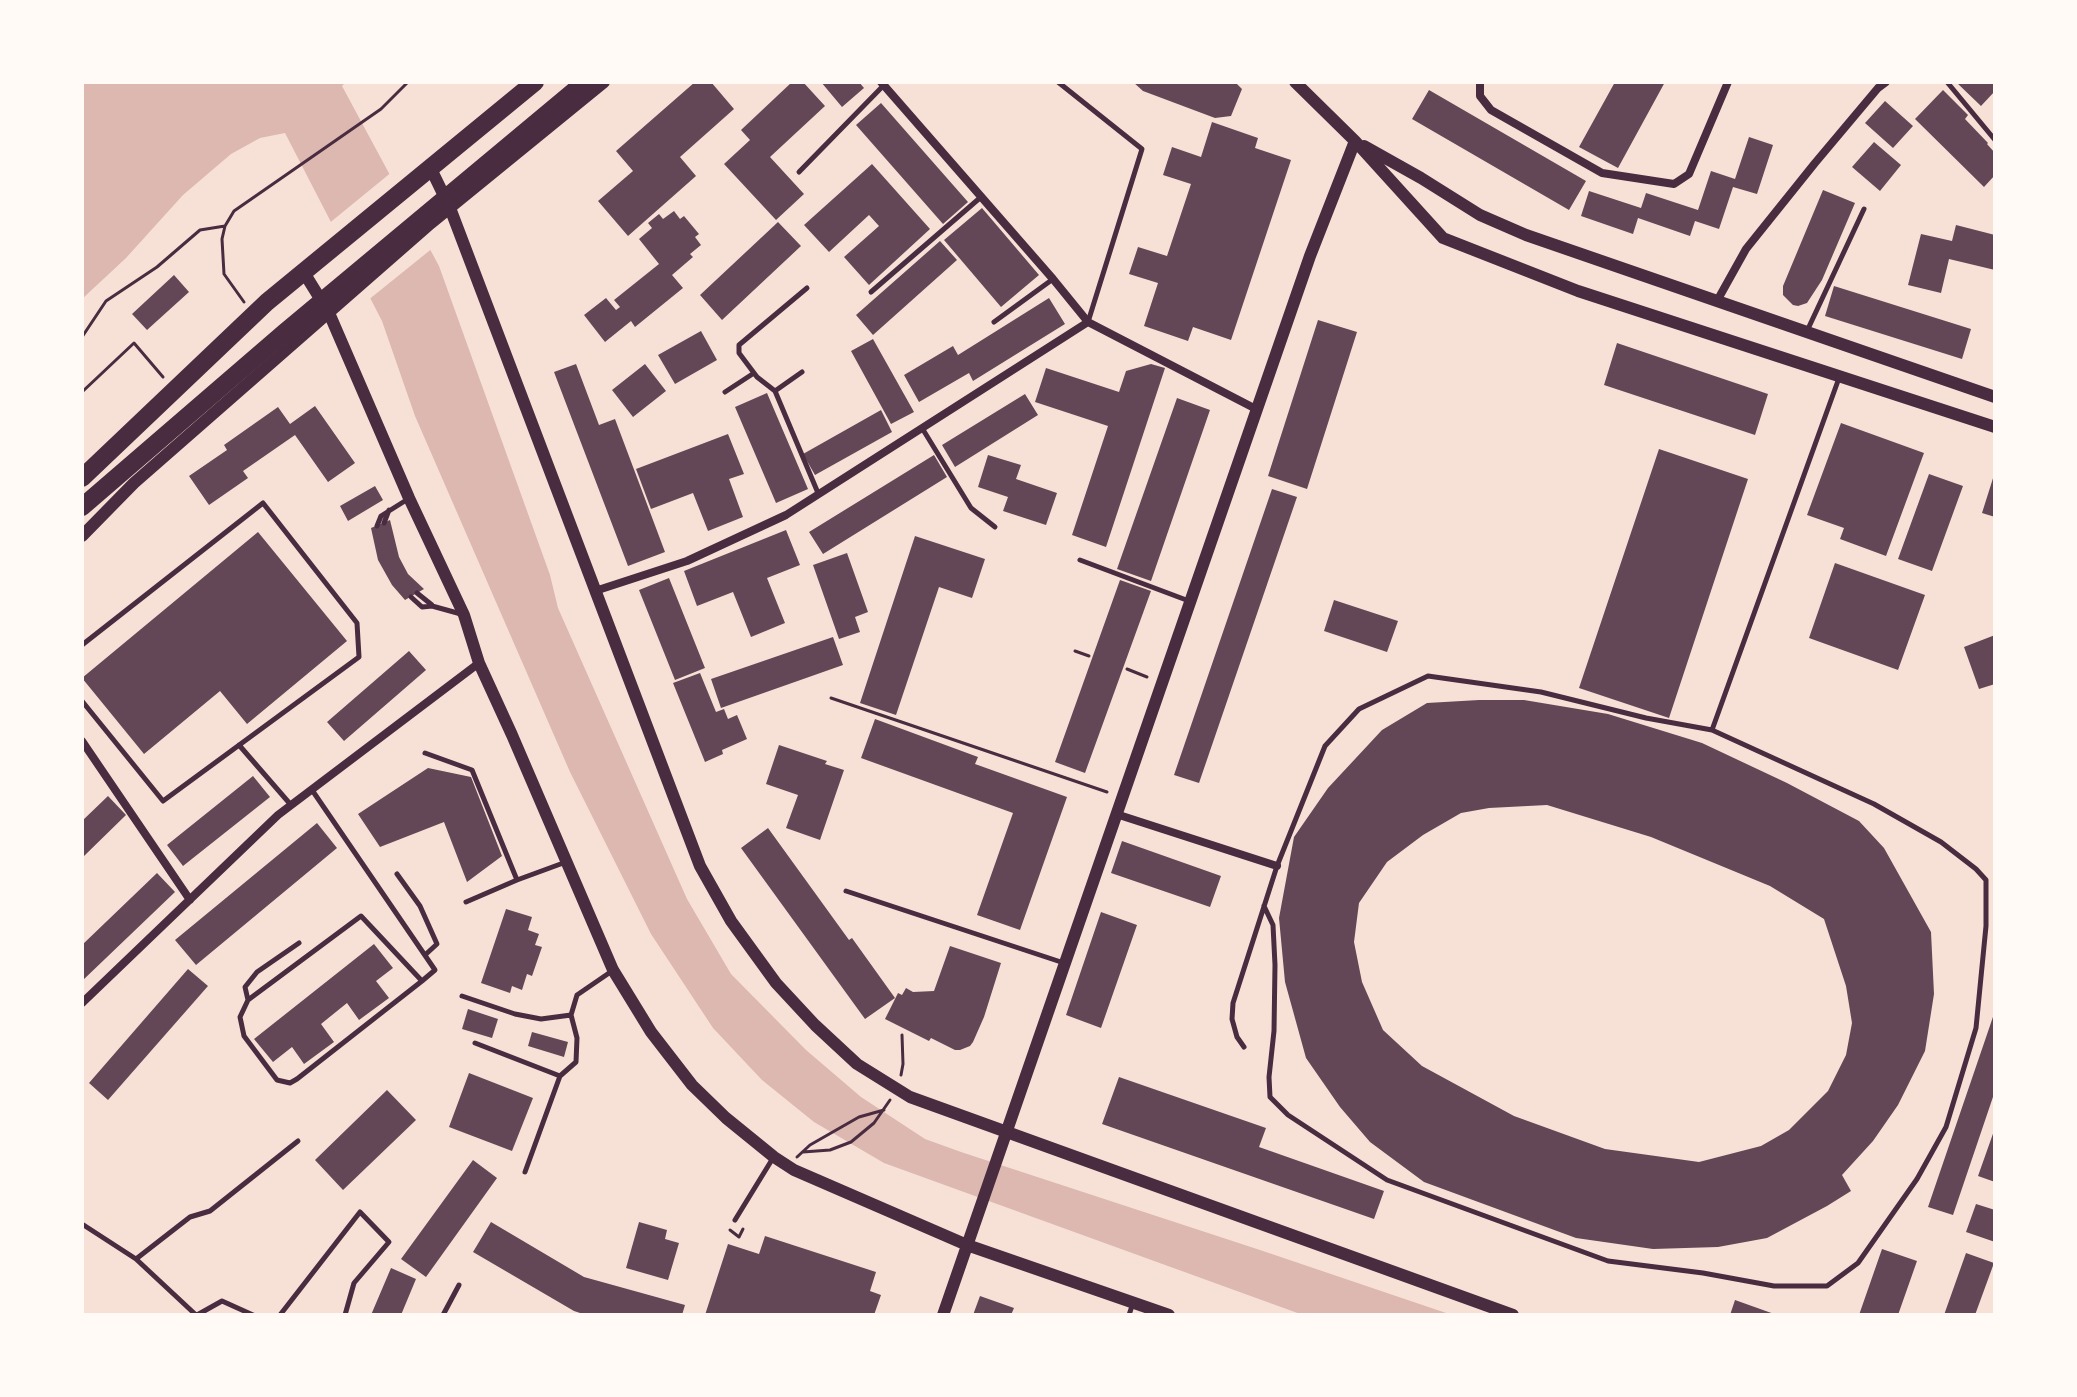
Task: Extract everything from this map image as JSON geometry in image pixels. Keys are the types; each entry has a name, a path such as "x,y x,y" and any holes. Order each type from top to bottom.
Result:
{"highway":[{"path":"82,478 303,271 535,82"},
{"path":"82,507 285,332 585,82"}],"street":[{"path":"82,536 134,483 347,296 604,82"},
{"path":"1295,82 1355,141 1443,238 1578,291 1995,427"},
{"path":"1480,82 1480,96 1491,110 1602,173 1674,184 1689,174 1728,82"},
{"path":"1717,301 1746,249 1886,82"},
{"path":"882,84 1088,322 1256,409"},
{"path":"1355,141 1480,215 1526,235 1995,397"},
{"path":"943,1315 1256,409 1355,141"},
{"path":"424,174 450,208 700,866 731,921 776,983 815,1025 857,1064 910,1097 1513,1315"},
{"path":"303,271 329,313 409,498 464,615 479,663 613,970 651,1032 692,1085 726,1118 794,1170 967,1245 1131,1309 1169,1315"},
{"path":"595,591 687,561 786,515 1088,322"},
{"path":"82,1003 278,815 479,663"},
{"path":"82,741 190,900"},
{"path":"1116,814 1277,866"}],"lane":[{"path":"1058,82 1142,149 1088,322"},
{"path":"1947,82 1995,140"},
{"path":"799,172 882,84"},
{"path":"871,292 981,197"},
{"path":"1806,332 1864,209"},
{"path":"994,322 1053,279"},
{"path":"807,288 739,345 739,353 754,373 775,391 818,493"},
{"path":"775,391 802,372"},
{"path":"725,392 754,373"},
{"path":"1712,730 1839,376"},
{"path":"922,427 971,508 995,527"},
{"path":"380,524 389,509 409,498"},
{"path":"82,645 263,503 357,623 359,657 163,801 82,701"},
{"path":"1080,560 1190,601"},
{"path":"414,595 422,607 432,606 464,615"},
{"path":"1244,1047 1237,1037 1232,1019 1233,1003 1264,906 1277,866 1325,746 1359,709 1428,676 1541,692 1646,718 1712,730 1874,804 1941,842 1986,880 1986,926 1976,1028 1946,1127 1917,1179 1858,1263 1827,1286 1774,1286 1608,1261 1387,1180 1288,1115 1270,1097 1275,965 1273,925 1264,906"},
{"path":"239,745 291,805"},
{"path":"425,753 472,770 517,880"},
{"path":"311,788 435,970 422,981 290,1083 277,1080 244,1036 240,1017 248,1000 361,916 422,981"},
{"path":"466,902 567,861"},
{"path":"397,874 420,906 437,944 425,955"},
{"path":"846,891 1065,964"},
{"path":"248,1000 245,987 257,972 299,943"},
{"path":"525,1172 560,1076 576,1062 577,1038 571,1015 577,995 613,970"},
{"path":"462,996 515,1014 541,1019 571,1015"},
{"path":"475,1043 560,1076"},
{"path":"136,1259 190,1217 210,1211 298,1141"},
{"path":"735,1220 774,1157"},
{"path":"280,1315 360,1212 389,1242 354,1283 345,1315"},
{"path":"82,1224 136,1259 197,1315 222,1301 253,1315"},
{"path":"443,1315 459,1285"}],"path":[{"path":"253,316 224,274 222,239 234,211 381,109 408,82"},
{"path":"82,337 106,301 157,267 200,230 225,226"},
{"path":"82,392 134,343 175,390"},
{"path":"1075,651 1089,656"},
{"path":"1127,669 1162,682"},
{"path":"831,698 1122,797"},
{"path":"901,1075 902,1035"},
{"path":"803,1152 830,1150 851,1142 874,1123 891,1098"},
{"path":"794,1159 810,1145 859,1117 884,1110"}],"shaded area":[{"path":"82,82 346,82 342,86 439,266 550,575 558,608 687,899 731,974 806,1050 861,1097 925,1139 1452,1315 1303,1315 884,1163 814,1122 762,1080 713,1028 651,934 570,772 415,416 382,321 285,133 260,138 231,154 183,195 126,258 82,299"}],"pier":[{"path":"393,171 434,247 367,301 327,225"}],"building":[{"path":"695,82 711,82 734,109 680,157 696,176 628,236 598,201 633,171 616,151"},
{"path":"792,82 803,82 825,106 770,157 804,194 776,220 724,164 750,140 741,130"},
{"path":"821,82 859,82 864,88 842,107"},
{"path":"1133,82 1235,82 1242,89 1231,116 1215,118 1143,91"},
{"path":"1615,82 1665,82 1618,168 1579,147"},
{"path":"1956,82 1995,82 1995,91 1981,106"},
{"path":"1429,90 1586,181 1569,210 1412,119"},
{"path":"1943,90 1968,115 1965,119 1995,153 1995,175 1984,187 1915,119"},
{"path":"1885,101 1913,126 1893,148 1865,123"},
{"path":"881,103 968,202 943,224 856,125"},
{"path":"1212,122 1258,138 1255,148 1291,160 1231,340 1193,327 1188,341 1144,326 1158,283 1129,274 1138,247 1167,256 1191,184 1163,175 1172,147 1201,157"},
{"path":"1749,137 1773,145 1757,194 1733,187 1719,229 1695,221 1690,236 1638,218 1633,234 1581,216 1589,191 1641,208 1646,193 1698,210 1711,171 1735,179"},
{"path":"1874,142 1901,165 1880,191 1852,167"},
{"path":"872,164 930,229 869,285 844,257 879,226 869,215 829,252 804,225"},
{"path":"1823,190 1855,203 1822,280 1807,303 1793,305 1783,295 1783,286"},
{"path":"982,208 1039,275 1001,307 944,240"},
{"path":"674,211 680,219 684,216 699,234 695,237 701,245 690,254 693,257 672,275 683,288 635,327 631,321 605,342 584,315 606,298 616,310 620,307 614,300 659,264 639,239 652,228 648,223 659,214 663,219"},
{"path":"778,222 801,246 722,320 700,295"},
{"path":"1956,225 1995,235 1995,270 1949,259 1941,293 1908,285 1921,234 1952,241"},
{"path":"940,241 957,260 873,335 856,315"},
{"path":"174,275 189,292 147,330 132,314"},
{"path":"1834,286 1971,329 1962,359 1825,316"},
{"path":"1049,298 1065,324 973,381 969,373 919,402 904,375 953,346 958,355"},
{"path":"1318,320 1357,332 1307,489 1268,476"},
{"path":"701,331 717,360 675,384 658,355"},
{"path":"873,339 914,412 891,424 851,351"},
{"path":"1617,343 1768,394 1755,435 1604,385"},
{"path":"576,364 599,425 615,419 665,552 628,566 554,372"},
{"path":"645,364 666,391 633,417 612,390"},
{"path":"1151,364 1165,368 1106,547 1072,535 1108,426 1035,402 1046,368 1119,392 1126,371"},
{"path":"767,393 808,489 776,503 735,407"},
{"path":"1025,394 1038,415 955,467 942,445"},
{"path":"1177,398 1210,410 1151,581 1117,569"},
{"path":"315,406 355,463 328,482 295,435 243,471 248,478 209,505 189,476 227,450 224,445 278,407 290,424"},
{"path":"881,410 892,432 815,475 803,454"},
{"path":"1841,423 1924,453 1886,556 1840,539 1844,528 1807,515"},
{"path":"728,434 744,474 729,479 743,517 708,531 693,493 651,509 636,469"},
{"path":"1659,449 1748,479 1669,718 1579,688"},
{"path":"934,455 947,477 823,554 809,532"},
{"path":"988,455 1021,465 1016,479 1057,493 1046,525 1003,511 1008,497 978,487"},
{"path":"1929,474 1963,486 1932,571 1898,559"},
{"path":"1995,475 1995,517 1982,513"},
{"path":"375,486 383,500 348,521 340,506"},
{"path":"1272,489 1297,497 1199,783 1174,775"},
{"path":"390,520 399,557 408,574 424,589 405,600 378,560 371,528"},
{"path":"786,530 800,565 767,578 785,623 751,637 733,592 697,606 684,571"},
{"path":"258,532 347,641 247,724 220,691 144,754 82,678"},
{"path":"915,536 985,559 972,598 939,587 896,715 860,703"},
{"path":"847,553 868,612 855,617 860,632 839,639 813,565"},
{"path":"1835,563 1925,595 1898,670 1809,638"},
{"path":"669,578 705,668 675,680 639,590"},
{"path":"1120,580 1151,591 1085,773 1055,762"},
{"path":"1334,600 1398,621 1387,652 1324,631"},
{"path":"1995,635 1995,684 1979,689 1964,647"},
{"path":"833,637 843,665 721,708 711,679"},
{"path":"409,651 426,670 344,741 327,722"},
{"path":"700,673 716,712 724,709 728,719 737,715 747,739 705,762 673,683"},
{"path":"1524,700 1608,714 1702,743 1859,821 1884,848 1931,932 1934,994 1925,1051 1898,1105 1873,1141 1842,1175 1851,1191 1767,1238 1718,1247 1653,1249 1576,1238 1424,1182 1370,1142 1340,1107 1306,1058 1285,982 1279,918 1294,837 1328,788 1382,730 1427,703","holes":["1547,805 1651,837 1770,886 1824,919 1846,986 1852,1023 1846,1055 1828,1091 1789,1130 1761,1146 1699,1162 1605,1149 1514,1116 1422,1066 1383,1030 1362,982 1354,942 1359,903 1387,862 1423,835 1461,813"]},
{"path":"875,719 978,757 975,764 1067,797 1020,930 977,915 1013,813 861,758"},
{"path":"779,745 844,770 820,840 786,828 798,795 766,784"},
{"path":"428,768 471,777 502,856 467,882 444,822 380,847 358,814"},
{"path":"253,776 270,797 183,866 167,845"},
{"path":"108,796 126,815 82,858 82,821"},
{"path":"317,823 337,848 196,965 175,940"},
{"path":"768,828 895,998 865,1019 741,848"},
{"path":"1122,841 1221,876 1210,907 1111,873"},
{"path":"157,873 175,892 82,981 82,945"},
{"path":"506,909 532,917 528,930 539,934 535,945 542,947 532,976 527,974 522,990 512,986 510,993 481,983"},
{"path":"1101,912 1137,925 1101,1028 1066,1015"},
{"path":"374,944 393,968 376,981 389,998 359,1020 347,1003 321,1024 334,1042 304,1064 292,1047 273,1062 254,1039"},
{"path":"950,946 1001,963 973,1042 960,1050 931,1038 929,1041 885,1019 898,993 902,995 906,988 913,992 934,991"},
{"path":"188,969 208,986 108,1100 89,1083"},
{"path":"468,1009 498,1019 492,1038 462,1029"},
{"path":"1995,1011 1995,1091 1953,1215 1928,1207"},
{"path":"532,1032 568,1042 564,1057 528,1046"},
{"path":"469,1073 533,1098 512,1151 449,1127"},
{"path":"1119,1077 1266,1128 1259,1147 1384,1191 1374,1219 1102,1124"},
{"path":"387,1090 416,1120 343,1190 315,1160"},
{"path":"1995,1128 1995,1182 1978,1176"},
{"path":"473,1160 497,1178 426,1277 401,1259"},
{"path":"1976,1204 1995,1210 1995,1242 1966,1232"},
{"path":"491,1222 584,1277 685,1305 682,1315 586,1315 574,1311 473,1252"},
{"path":"639,1222 667,1230 665,1239 679,1243 668,1280 626,1268"},
{"path":"765,1236 876,1272 870,1291 881,1295 874,1315 705,1315 728,1244 759,1254"},
{"path":"1882,1249 1917,1261 1898,1315 1859,1315"},
{"path":"1966,1253 1994,1263 1975,1315 1944,1315"},
{"path":"391,1268 416,1279 401,1315 371,1315"},
{"path":"980,1296 1014,1308 1011,1315 973,1315"},
{"path":"1735,1300 1777,1315 1730,1315"}]}
